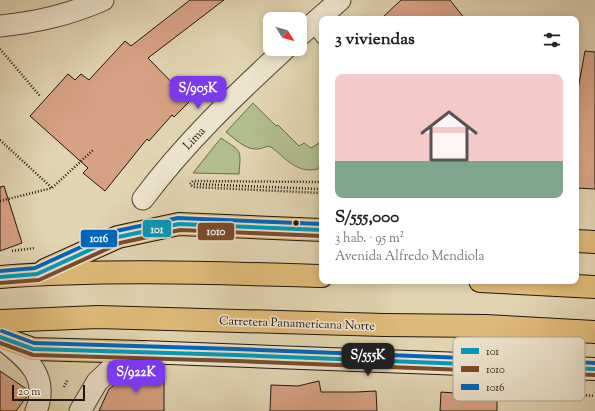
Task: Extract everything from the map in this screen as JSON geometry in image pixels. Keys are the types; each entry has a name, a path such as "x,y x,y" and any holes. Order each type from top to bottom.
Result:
{"highway":[{"path":"37,274 118,237 179,224 319,230"},
{"path":"579,241 595,242"},
{"path":"0,277 37,274 157,272 319,276"},
{"path":"540,284 595,287"},
{"name":"Carretera Panamericana Norte","path":"0,321 98,317 384,325 485,326 595,332"},
{"path":"0,338 33,349 142,352"}],"main road":[{"path":"142,352 453,364"},
{"path":"585,369 595,369"}],"street":[{"path":"0,26 28,23 64,15 104,0"},
{"path":"326,16 340,0"},
{"path":"311,33 319,24"},
{"name":"Lima","path":"143,199 159,177 214,116 278,56"},
{"path":"0,338 24,358 36,373 41,387 39,404 36,411"},
{"path":"80,411 97,382 115,365 142,352"}],"path":[{"path":"0,49 40,96"},
{"path":"0,140 52,188"},
{"path":"0,201 52,188 94,149"},
{"path":"319,182 193,181 190,184 193,188 319,194"},
{"path":"194,184 319,189"}],"green space":[{"path":"253,103 299,146 304,143 311,148 319,143 319,167 318,169 310,170 297,167 271,147 251,149 240,143 226,132"},
{"path":"221,138 239,152 239,174 193,173"}],"building":[{"path":"190,0 224,0 148,58 190,101 174,117 172,115 149,141 147,139 105,191 83,173 88,168 30,116 68,74 75,80 81,74 89,80 125,41 131,46"},
{"path":"401,0 450,0 463,16 384,16"},
{"path":"585,51 595,52 595,189 579,188 579,84"},
{"path":"4,186 22,243 0,251 0,187"},
{"path":"0,371 28,390 28,395 16,411 0,411"},
{"path":"130,374 164,374 164,411 99,411 109,389"},
{"path":"319,381 321,392 376,391 377,411 270,411 271,385 298,386"},
{"path":"441,392 453,393 453,401 497,401 497,411 440,411"}],"transit line":[{"name":"1016","path":"0,271 35,268 116,231 178,218 319,224"},
{"name":"101","path":"0,277 37,274 118,237 179,224 319,230"},
{"name":"1010","path":"0,283 39,280 120,243 180,230 319,236"},
{"name":"1016","path":"2,331 34,343 453,357"},
{"name":"101","path":"0,337 33,349 453,363"},
{"name":"1010","path":"0,343 33,355 453,369"},
{"name":"1016","path":"585,363 595,363"},
{"name":"101","path":"585,369 595,369"},
{"name":"1010","path":"585,375 595,375"}]}
